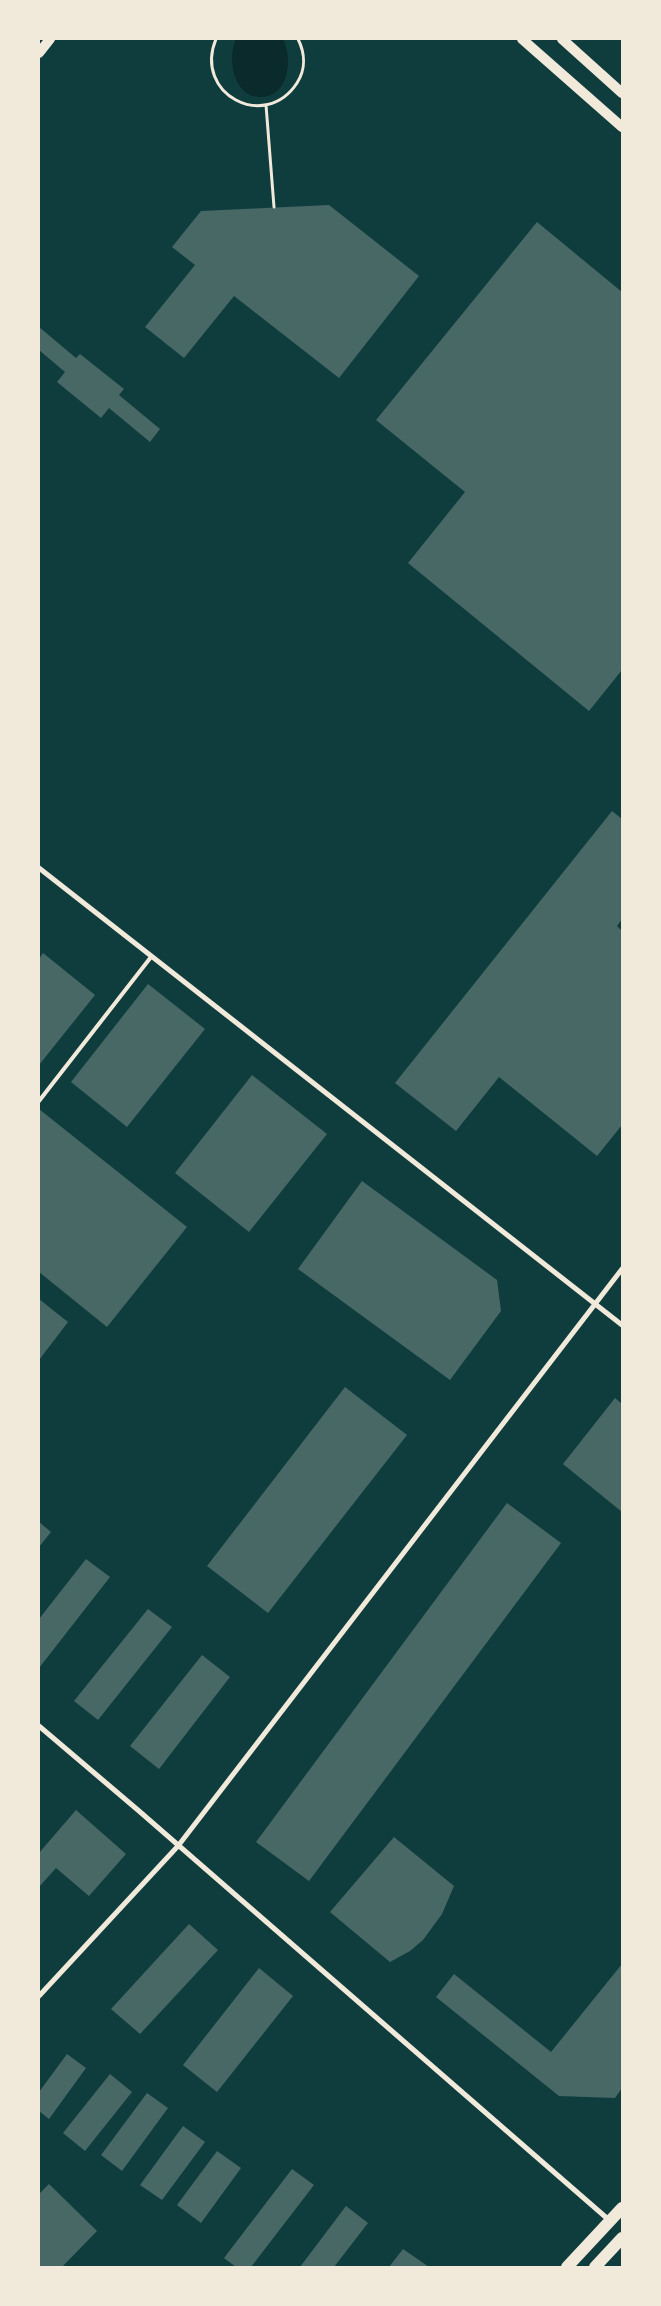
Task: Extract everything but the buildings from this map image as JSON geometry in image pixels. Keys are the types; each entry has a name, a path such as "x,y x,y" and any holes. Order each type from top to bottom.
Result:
{"main road":[{"path":"39,53 50,39"},
{"path":"522,39 622,127"},
{"path":"562,39 622,93"},
{"path":"567,2267 622,2208"},
{"path":"595,2267 622,2238"}],"street":[{"path":"39,868 622,1325"},
{"path":"39,1996 178,1846 622,1269"},
{"path":"39,1726 609,2221"}],"lane":[{"path":"39,1101 151,957"}],"path":[{"path":"216,39 212,49 211,64 215,79 224,92 236,101 251,106 266,105 281,100 292,90 300,77 304,62 302,47 298,39"},
{"path":"266,105 274,207"}],"water":[{"path":"236,39 283,39 288,56 288,66 283,84 278,91 261,97 252,96 238,84 232,56"}]}
